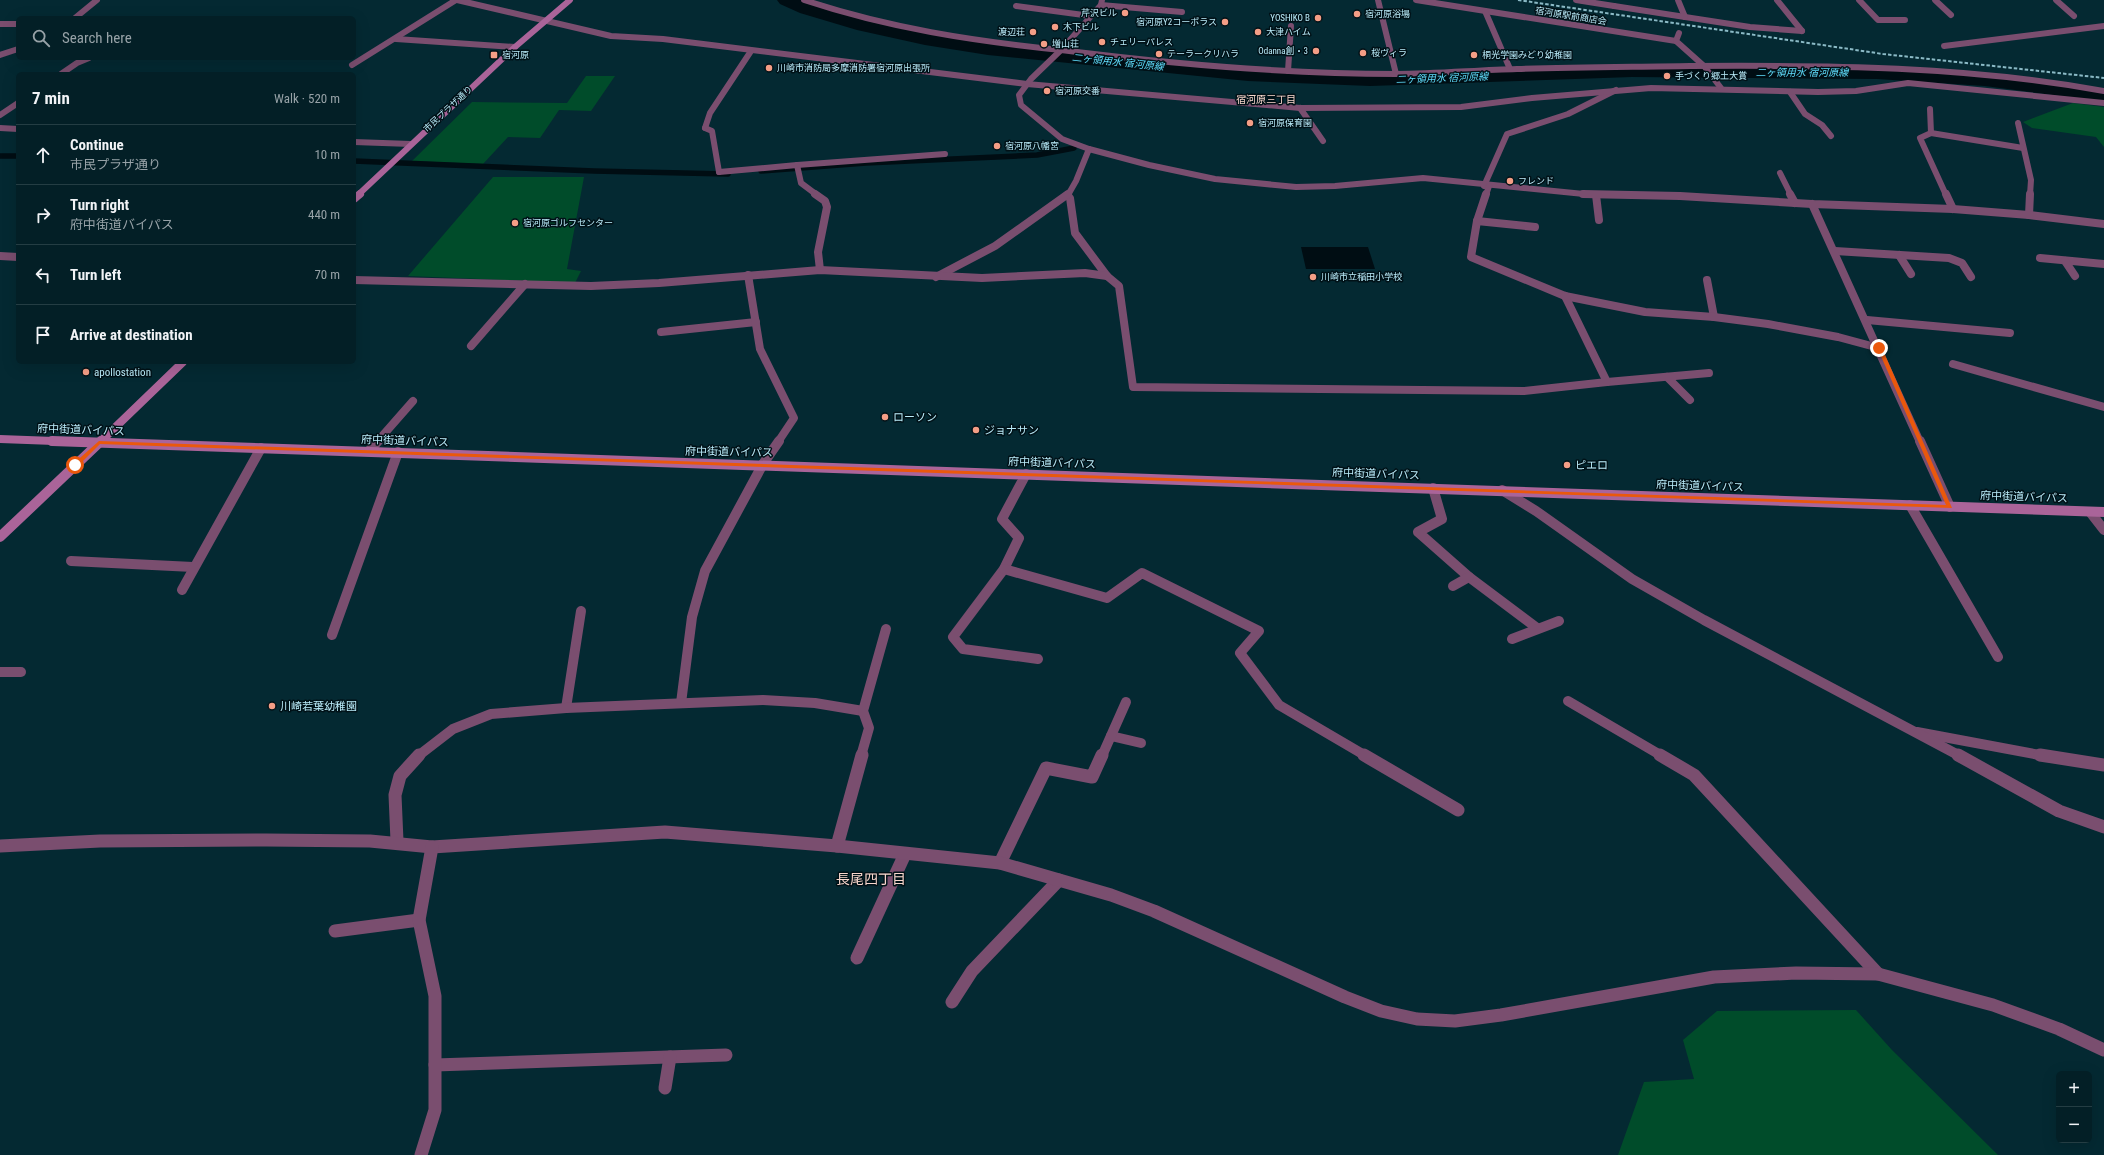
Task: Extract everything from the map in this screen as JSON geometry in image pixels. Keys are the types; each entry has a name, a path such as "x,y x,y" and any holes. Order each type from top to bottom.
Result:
{"street":[{"path":"77,16 97,0"},
{"path":"352,65 396,39 456,0 611,36 663,38 751,51 1027,84 1300,108 1360,109 1461,107 1532,98 1616,90 1719,86 1790,92 1856,91 1887,85 1908,83 2104,103"},
{"name":"市民プラザ通り","path":"356,197 544,20 570,0"},
{"path":"804,0 883,24 991,43 1133,60 1288,71 1396,74 1510,69 1829,66 1943,71 2039,80 2104,91"},
{"path":"1378,0 1396,74"},
{"name":"宿河原駅前商店会","path":"1416,0 1676,41"},
{"path":"1576,0 1750,27 1802,31 1777,0"},
{"path":"1678,0 1685,17"},
{"path":"1859,0 1878,20 1905,20"},
{"path":"1936,0 1951,15"},
{"path":"2056,0 2074,16"},
{"path":"1182,12 1101,3 1059,52 1027,84 1019,95 1021,105 1038,121 1062,139 1089,149 1180,172 1254,184 1335,186 1423,178 1487,186 1596,196 1680,196 1812,204 1953,208 2104,224"},
{"path":"1016,6 1091,16"},
{"path":"1485,11 1510,69"},
{"path":"0,24 16,24"},
{"path":"1288,71 1291,26"},
{"path":"1944,46 2104,26"},
{"path":"1679,34 1676,41 1705,67 1719,86"},
{"path":"396,39 515,47"},
{"path":"0,55 16,50"},
{"path":"751,51 710,113 705,128 712,131 719,172 797,164 945,154"},
{"path":"64,72 86,60"},
{"path":"1616,90 1568,114 1507,134 1487,186 1477,221 1471,257 1565,296 1645,312 1714,317 1768,324 1838,337 1879,348"},
{"path":"1790,92 1805,114 1822,125 1831,136"},
{"path":"0,115 16,104"},
{"path":"1300,108 1323,141"},
{"path":"1930,109 1931,133"},
{"path":"2018,123 2030,180 2029,215"},
{"path":"0,128 16,129"},
{"path":"1953,208 1920,138 1931,133 2023,148"},
{"path":"356,142 411,144"},
{"path":"936,276 995,246 1067,196 1076,181 1089,149"},
{"path":"797,164 800,183 825,201 827,207 818,252 820,270"},
{"path":"1780,173 1795,203"},
{"path":"1067,196 1070,198 1075,233 1107,276 1118,286 1133,387 1524,391 1709,373"},
{"path":"1596,196 1599,220"},
{"path":"1812,204 1867,320 1950,507"},
{"path":"1477,221 1535,227"},
{"path":"1835,251 1950,258 1962,263 1971,277"},
{"path":"1899,255 1911,274"},
{"path":"0,256 16,257"},
{"path":"2040,258 2104,264"},
{"path":"2065,261 2075,276"},
{"path":"356,280 591,286 659,283 820,270 982,278 1085,273 1107,276"},
{"path":"680,703 692,617 705,571 763,464 794,418 760,349 748,275"},
{"path":"1707,280 1714,317"},
{"path":"471,346 525,284"},
{"path":"1565,296 1607,382"},
{"path":"1867,320 2010,333"},
{"path":"661,332 756,322"},
{"path":"0,537 181,364"},
{"path":"1953,364 2104,407"},
{"path":"1667,377 1690,400"},
{"path":"369,451 413,401"},
{"name":"府中街道バイパス","path":"0,439 398,452 553,459 763,464 2104,512"},
{"path":"182,590 193,567 261,448"},
{"path":"332,635 398,452"},
{"path":"1026,474 1002,519 1019,538 1004,569 953,637 963,649 1038,659"},
{"path":"1432,488 1442,520 1418,532 1469,578 1537,628"},
{"path":"1502,490 1536,511 1632,579 1704,620 1915,731 2059,811 2104,827"},
{"path":"1910,505 1998,657"},
{"path":"2090,512 2104,530"},
{"path":"71,561 193,567"},
{"path":"1004,569 1107,598 1142,573 1259,631 1240,653 1279,705 1458,810"},
{"path":"1453,586 1469,578"},
{"path":"566,708 581,611"},
{"path":"1512,639 1537,628 1559,621"},
{"path":"837,846 869,728 863,711 886,629"},
{"path":"0,672 21,672"},
{"path":"397,841 395,795 400,776 423,751 453,729 491,714 566,708 763,700 815,703 863,711"},
{"path":"1568,701 1694,775 1878,974"},
{"path":"1000,863 1046,768 1092,777 1126,702"},
{"path":"1915,731 2072,761 2104,765"},
{"path":"1111,736 1141,743"},
{"path":"0,846 40,843 220,840 397,841 432,847 665,832 837,846 1000,863 1059,880 1112,896 1154,911 1352,1000 1381,1011 1417,1019 1455,1021 1493,1016 1714,977 1796,973 1878,974 1993,1005 2059,1029 2104,1050"},
{"path":"421,1155 435,1110 435,996 419,920 432,847"},
{"path":"856,958 905,854"},
{"path":"952,1002 972,971 1059,880"},
{"path":"336,931 419,920"},
{"path":"435,1065 726,1055"},
{"path":"665,1088 670,1057"}],"green space":[{"path":"586,76 615,76 591,111 559,110 540,138 508,137 483,164 412,161 472,102 567,103"},
{"path":"2073,103 2104,107 2104,147 2096,137 2032,128 2023,122"},
{"name":"宿河原ゴルフセンター","path":"493,177 584,177 567,269 581,271 575,283 408,276"},
{"path":"1856,1010 1892,1050 1998,1155 1618,1155 1644,1082 1694,1079 1683,1040 1717,1011"}],"shaded area":[{"path":"1301,247 1368,247 1375,269 1306,269"}],"waterway":[{"name":"二ヶ領用水 宿河原線","path":"786,0 806,9 863,26 925,39 988,49 1248,75 1370,80 1632,71 1877,73 1985,80 2104,96"},
{"path":"761,171 866,163 1037,155 1074,148"},
{"path":"0,156 16,156"},
{"path":"356,161 594,171 728,174"}],"railway":[{"path":"1518,0 1883,54 2104,78"}],"place":[{"name":"芹沢ビル","path":"1125,13"},
{"name":"宿河原浴場","path":"1357,14"},
{"name":"YOSHIKO B","path":"1318,18"},
{"name":"宿河原Y2コーポラス","path":"1225,22"},
{"name":"木下ビル","path":"1055,27"},
{"name":"渡辺荘","path":"1033,32"},
{"name":"大津ハイム","path":"1258,32"},
{"name":"チェリーパレス","path":"1102,42"},
{"name":"増山荘","path":"1044,44"},
{"name":"Odanna創・3","path":"1316,51"},
{"name":"桜ヴィラ","path":"1363,53"},
{"name":"テーラークリハラ","path":"1159,54"},
{"name":"宿河原","path":"494,55"},
{"name":"桐光学園みどり幼稚園","path":"1474,55"},
{"name":"川崎市消防局多摩消防署宿河原出張所","path":"769,68"},
{"name":"手づくり郷土大賞","path":"1667,76"},
{"name":"宿河原交番","path":"1047,91"},
{"name":"宿河原保育園","path":"1250,123"},
{"name":"宿河原八幡宮","path":"997,146"},
{"name":"フレンド","path":"1510,181"},
{"name":"宿河原ゴルフセンター","path":"515,223"},
{"name":"川崎市立稲田小学校","path":"1313,277"},
{"name":"apollostation","path":"86,372"},
{"name":"ローソン","path":"885,417"},
{"name":"ジョナサン","path":"976,430"},
{"name":"ピエロ","path":"1567,465"},
{"name":"川崎若葉幼稚園","path":"272,706"}],"district":[{"name":"宿河原三丁目","path":"1266,99"},
{"name":"長尾四丁目","path":"871,879"}],"route":[{"path":"75,465 99,443 398,452 553,459 763,464 1950,507 1879,348"}]}
